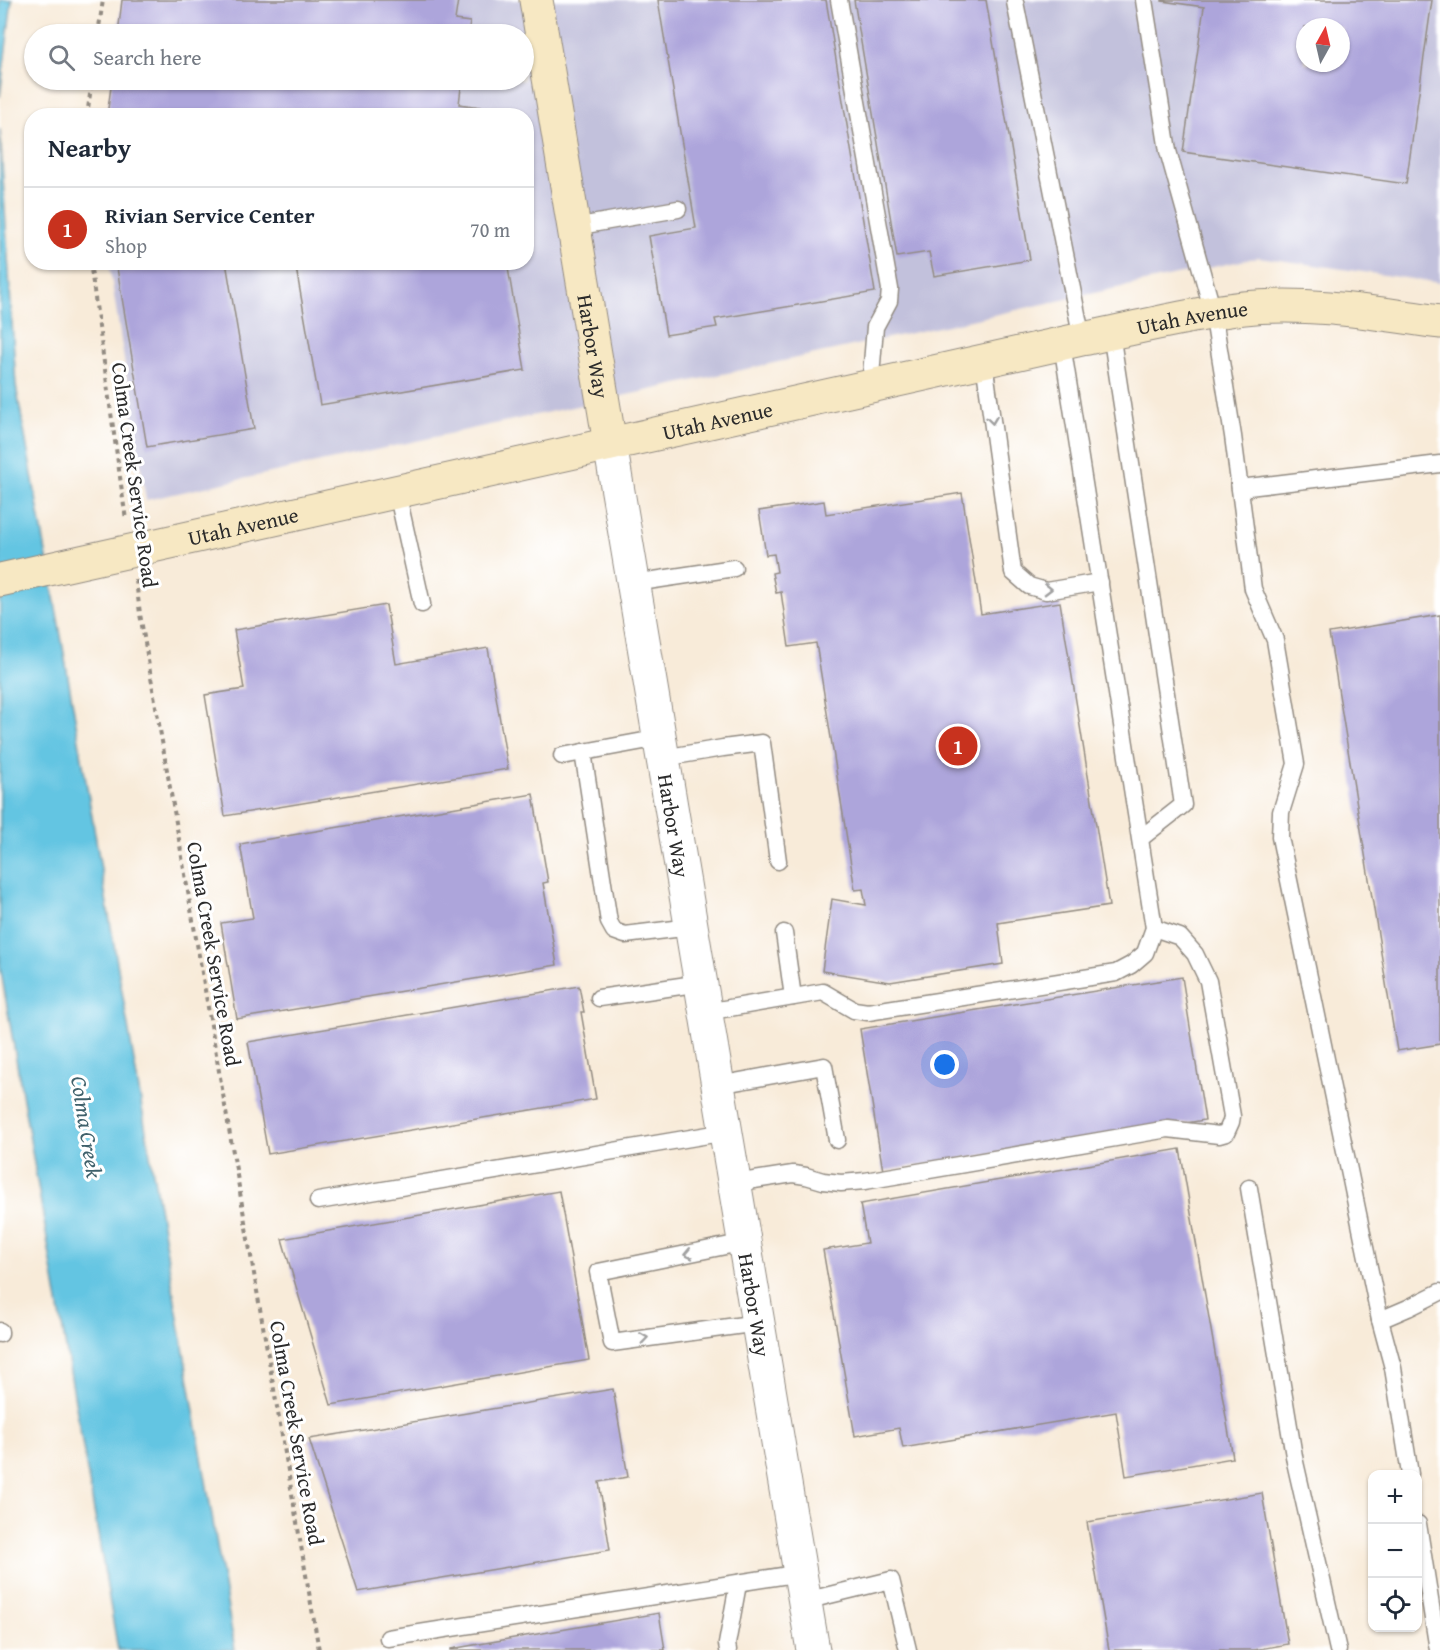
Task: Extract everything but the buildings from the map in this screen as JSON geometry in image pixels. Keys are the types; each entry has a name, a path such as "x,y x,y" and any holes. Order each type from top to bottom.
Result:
{"street":[{"name":"Harbor Way","path":"536,0 813,1650"},
{"name":"Utah Avenue","path":"0,580 1213,312 1278,306 1312,307 1440,322"}],"lane":[{"path":"839,0 890,289 889,301 875,327 870,388"},
{"path":"1144,0 1168,151 1213,312 1253,589 1275,640 1296,764 1281,812 1280,837 1380,1320 1393,1368 1409,1470"},
{"path":"1015,2 1183,805 1141,838"},
{"path":"574,227 678,209"},
{"path":"599,998 793,997 823,992 854,1010 868,1012 1116,973 1131,965 1145,953 1154,928 1100,582 1085,339"},
{"path":"984,362 1013,572 1029,586 1046,591 1100,582"},
{"path":"1240,488 1440,464"},
{"path":"397,492 422,604"},
{"path":"633,583 734,568"},
{"path":"562,756 583,752 723,748 762,743 778,861"},
{"path":"583,752 609,922 614,931 625,935 692,927"},
{"path":"735,1183 793,1174 841,1183 865,1181 1168,1129 1219,1135 1226,1133 1232,1122 1232,1116 1208,981 1195,954 1180,937 1154,928"},
{"path":"784,933 793,997"},
{"path":"718,1085 824,1066 837,1140"},
{"path":"318,1201 726,1132"},
{"path":"1249,1188 1295,1462 1338,1650"},
{"path":"745,1242 598,1272 612,1343 758,1323"},
{"path":"1380,1320 1440,1292"},
{"path":"1422,1549 1438,1650"},
{"path":"388,1638 738,1584 803,1587 891,1580 908,1650"},
{"path":"728,1650 727,1644 738,1584"}],"path":[{"path":"99,24 103,0"},
{"path":"88,108 91,90"},
{"name":"Colma Creek Service Road","path":"91,270 122,503 126,552 142,626 319,1650"}],"shaded area":[{"path":"138,0 1440,0 1440,283 1259,257 146,500 110,270 534,270 534,108 122,108 125,90 534,90 534,24 134,24"}],"water":[{"path":"0,0 12,0 0,97"},
{"name":"Colma Creek","path":"0,129 16,386 235,1650 118,1650 0,966"}],"place":[{"name":"Rivian Service Center","path":"958,746"}]}
